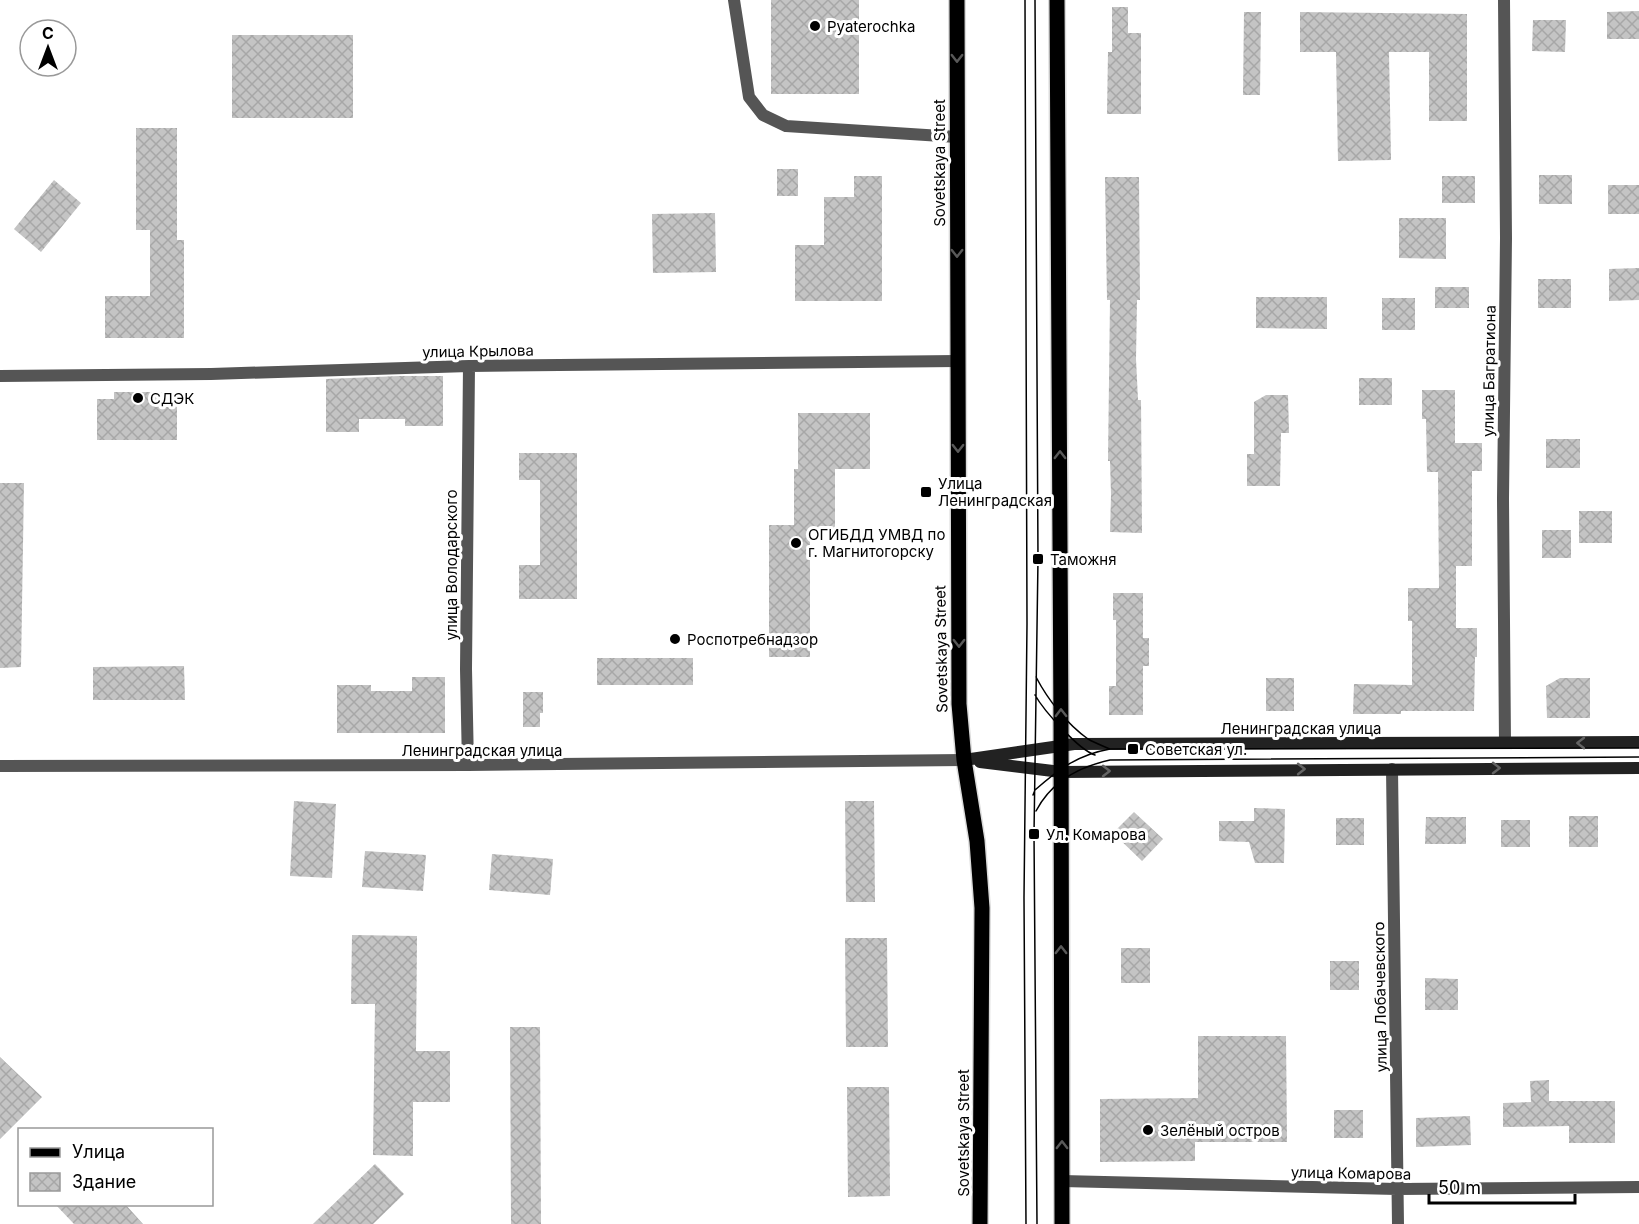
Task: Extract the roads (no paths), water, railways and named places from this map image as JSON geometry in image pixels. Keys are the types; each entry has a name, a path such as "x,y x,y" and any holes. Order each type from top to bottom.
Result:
{"main road":[{"name":"Sovetskaya Street","path":"957,0 959,704 964,760 977,841 982,908 980,1224"},
{"path":"1057,0 1062,1224"},
{"name":"Ленинградская улица","path":"964,760 1074,744 1639,742"},
{"name":"Ленинградская улица","path":"964,760 1061,772 1639,768"}],"street":[{"path":"734,0 750,97 763,116 786,126 957,137"},
{"name":"улица Багратиона","path":"1504,0 1505,743"},
{"name":"улица Крылова","path":"0,376 211,374 469,366 957,360"},
{"name":"улица Володарского","path":"468,765 466,669 469,366"},
{"name":"Ленинградская улица","path":"0,766 468,765 964,760"},
{"name":"улица Лобачевского","path":"1392,769 1398,1224"},
{"name":"улица Комарова","path":"1062,1181 1397,1190 1639,1187"}],"tram line":[{"path":"1025,0 1026,1224"},
{"path":"1035,0 1038,559 1034,834 1037,1224"},
{"path":"1036,677 1065,719 1088,739 1110,749"},
{"path":"1035,695 1062,729 1080,746 1095,755"},
{"path":"1033,795 1035,790 1069,764 1088,755 1110,749 1639,748"},
{"path":"1036,811 1049,792 1067,777 1087,767 1110,760 1639,757"}],"place":[{"name":"Pyaterochka","path":"815,26"},
{"name":"СДЭК","path":"138,398"},
{"name":"Улица Ленинградская","path":"926,492"},
{"name":"ОГИБДД УМВД по г. Магнитогорску","path":"796,543"},
{"name":"Таможня","path":"1038,559"},
{"name":"Роспотребнадзор","path":"675,639"},
{"name":"Советская ул.","path":"1133,749"},
{"name":"Ул. Комарова","path":"1034,834"},
{"name":"Зелёный остров","path":"1148,1130"}]}
